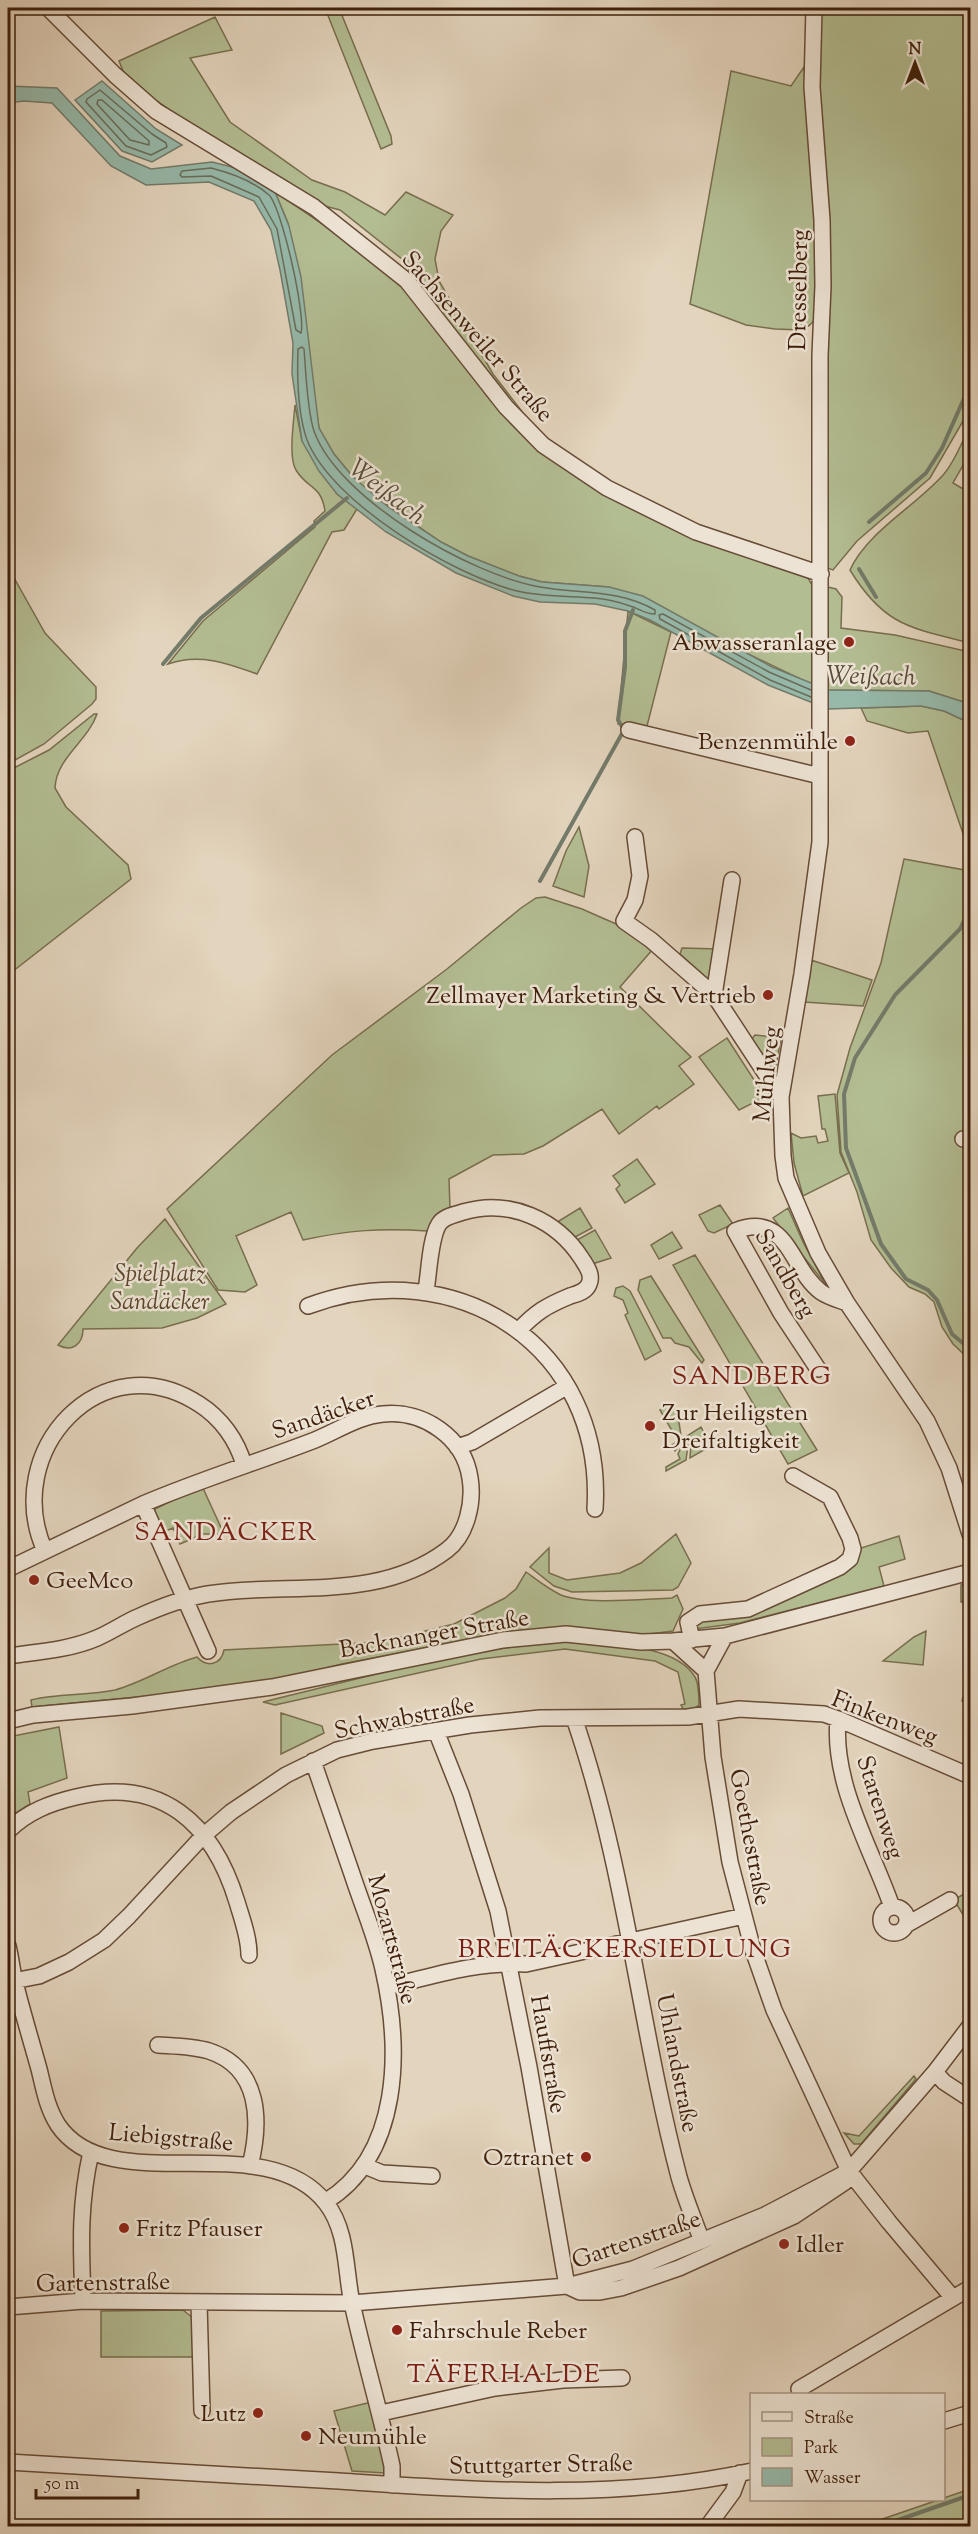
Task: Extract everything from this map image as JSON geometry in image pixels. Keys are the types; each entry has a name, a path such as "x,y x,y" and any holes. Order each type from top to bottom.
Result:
{"street":[{"name":"Sachsenweiler Straße","path":"48,8 115,75 156,111 314,207 407,281 506,407 543,446 607,488 696,532 821,574"},
{"name":"Dresselberg","path":"814,8 812,87 822,220 821,574"},
{"name":"Mühlweg","path":"821,574 820,842 807,939 781,1097 786,1178 818,1253 847,1303 927,1421 949,1468 970,1534"},
{"path":"629,730 820,776"},
{"path":"635,837 640,876 635,900 624,921 651,940 714,995 781,1097"},
{"path":"714,995 732,880"},
{"path":"426,1291 435,1233 441,1221 469,1210 492,1208 524,1212 544,1221 563,1234 588,1269 590,1281 585,1290 538,1310 518,1331"},
{"name":"Sandberg","path":"818,1369 781,1313 735,1231 753,1227 771,1230 788,1245 805,1273 821,1292 847,1303"},
{"path":"308,1306 357,1292 384,1289 426,1291 480,1308 518,1331 541,1351 566,1387 581,1416 595,1475 595,1509"},
{"path":"45,1551 37,1533 31,1509 30,1490 34,1464 44,1441 57,1423 75,1406 95,1395 114,1388 145,1386 168,1389 184,1395 202,1406 221,1423 236,1444 244,1465"},
{"path":"457,1447 472,1442 566,1387"},
{"name":"Sandäcker","path":"8,1569 187,1485 319,1438 373,1415 385,1413 410,1415 427,1421 439,1429 457,1447 470,1476 470,1508 466,1522 450,1548 427,1564 383,1580 350,1587 225,1592 185,1599 139,1616 97,1638 75,1645 8,1656"},
{"path":"692,1640 687,1626 695,1616 748,1609 847,1563 850,1559 853,1549 850,1538 830,1497 793,1476"},
{"path":"143,1504 208,1651"},
{"name":"Backnanger Straße","path":"8,1721 33,1715 132,1706 272,1687 502,1640 566,1634 641,1642 725,1636 970,1572"},
{"path":"673,1641 705,1671 725,1636"},
{"name":"Goethestraße","path":"705,1671 720,1812 730,1862 744,1916 774,2010 849,2171 953,2298"},
{"name":"Finkenweg","path":"709,1715 739,1709 824,1714 970,1776"},
{"name":"Schwabstraße","path":"11,1981 39,1976 59,1967 104,1940 202,1836 256,1794 313,1761 357,1745 508,1721 709,1715"},
{"name":"Uhlandstraße","path":"574,1718 604,1814 680,2179 702,2241"},
{"name":"Starenweg","path":"838,1719 836,1737 847,1786 864,1839 892,1906 904,1912 906,1925"},
{"name":"Hauffstraße","path":"436,1731 476,1839 498,1911 567,2286"},
{"name":"Mozartstraße","path":"313,1761 379,1954 393,2030 392,2079 382,2127 365,2166 353,2180 325,2202"},
{"path":"8,1831 17,1822 42,1807 92,1793 114,1791 150,1796 170,1805 191,1821 221,1864 233,1889 249,1942 249,1955"},
{"path":"892,1906 882,1914 880,1922 885,1929 896,1933 950,1900"},
{"path":"387,1988 446,1972 509,1963 526,1964 744,1916"},
{"name":"Liebigstraße","path":"8,1946 11,1981 46,2100 52,2115 72,2140 91,2152 114,2160 250,2166 296,2179 312,2189 335,2216 346,2258 352,2302"},
{"name":"Gartenstraße","path":"8,2307 83,2301 352,2302 567,2286 633,2269 765,2216 849,2171 935,2072 970,2026"},
{"path":"158,2045 206,2050 224,2058 243,2075 256,2110 255,2137 250,2166"},
{"path":"935,2072 944,2082 970,2099"},
{"path":"83,2301 81,2207 91,2152"},
{"path":"365,2166 382,2173 432,2176"},
{"path":"567,2286 580,2292 600,2292 621,2288 679,2268 794,2216 842,2185 849,2171"},
{"path":"798,2389 970,2288"},
{"path":"352,2302 381,2413 392,2466 392,2485"},
{"name":"Gartenstraße","path":"199,2303 202,2411"},
{"path":"381,2413 495,2388 563,2380 622,2378"},
{"path":"945,2421 970,2413"},
{"name":"Stuttgarter Straße","path":"8,2462 175,2470 392,2485 550,2491 634,2487 746,2472"},
{"path":"708,2526 746,2472"}],"green space":[{"path":"325,8 339,8 391,136 392,144 381,149"},
{"path":"818,8 970,8 970,409 930,478 857,541 833,570 827,568 817,88"},
{"path":"215,17 232,50 190,58 230,122 312,180 345,192 385,215 406,192 453,215 441,231 435,259 439,281 493,374 534,427 476,365 411,279 407,263 340,210 317,204 207,136 153,98 123,71 119,61"},
{"path":"804,67 816,219 817,317 802,330 746,325 690,304 731,71 791,86"},
{"path":"275,192 354,247 409,294 441,331 494,404 545,455 808,578 813,587 813,685 609,587 542,582 519,576 468,556 441,542 370,493 334,454 319,428 288,223"},
{"path":"295,405 302,441 337,494 357,509 344,530 332,532 257,674 224,663 202,659 168,664 203,621 315,527 314,521 325,511 317,491 300,476 294,464 292,448"},
{"path":"970,425 970,453 953,483 970,493 970,643 915,628 887,614 862,589 850,570 868,543 944,474"},
{"path":"8,567 45,633 96,687 96,699 44,744 8,764"},
{"path":"828,587 836,589 842,597 841,628 895,635 970,652 970,704 929,691 828,690"},
{"path":"628,611 671,632 647,726 618,724"},
{"path":"921,706 944,711 970,723 970,854 928,731 908,733 867,721 861,708"},
{"path":"97,714 93,724 61,768 55,788 66,807 128,865 131,879 8,975 8,771 49,750"},
{"path":"579,827 589,866 584,897 553,886 566,851"},
{"path":"904,859 970,871 970,1080 964,1156 970,1194 970,1360 953,1344 942,1327 934,1302 925,1294 909,1287 891,1268 871,1240 857,1192 841,1152 837,1095 850,1048 881,963"},
{"path":"545,897 582,909 623,927 653,949 620,987 691,1057 679,1066 694,1084 659,1109 657,1106 619,1134 602,1109 543,1146 524,1154 493,1155 449,1179 450,1209 428,1231 365,1231 303,1240 291,1212 236,1236 257,1285 245,1292 218,1290 167,1209 332,1055 447,969 521,908 536,898"},
{"path":"682,948 719,949 709,980 680,954"},
{"path":"811,960 872,980 863,1006 804,1002"},
{"path":"755,1035 781,1038 775,1071 773,1072 751,1040"},
{"path":"727,1038 765,1097 739,1110 699,1057"},
{"path":"835,1094 840,1153 849,1173 803,1196 794,1163 791,1133 801,1138 816,1136 818,1143 828,1141 825,1129 822,1129 818,1096"},
{"path":"637,1159 655,1184 625,1203 616,1189 620,1185 613,1176"},
{"path":"720,1205 733,1224 714,1233 708,1231 699,1215"},
{"path":"580,1208 592,1228 575,1237 559,1221"},
{"path":"788,1208 803,1242 826,1285 773,1218"},
{"name":"Spielplatz Sandäcker","path":"165,1219 226,1304 197,1318 162,1328 83,1329 81,1339 76,1346 68,1348 58,1345 137,1248"},
{"path":"595,1230 611,1258 592,1264 577,1240"},
{"path":"672,1232 682,1248 659,1259 651,1245"},
{"path":"695,1255 817,1450 788,1464 673,1265"},
{"path":"651,1276 704,1360 702,1363 689,1347 675,1343 671,1338 663,1338 638,1290 640,1280"},
{"path":"623,1286 630,1291 661,1351 645,1360 625,1315 628,1313 623,1300 614,1296 616,1288"},
{"path":"672,1403 681,1433 681,1444 675,1451 672,1445 678,1441 660,1410"},
{"path":"701,1427 711,1446 690,1458 691,1444 687,1436"},
{"path":"685,1439 688,1445 686,1460 666,1471 666,1467 680,1459 678,1454"},
{"path":"202,1486 224,1534 203,1534 180,1544 173,1528 163,1532 154,1513 155,1509"},
{"path":"676,1534 691,1563 678,1587 673,1590 572,1592 554,1586 530,1567 549,1548 549,1573 567,1580 620,1573 641,1563"},
{"path":"899,1536 905,1559 879,1567 884,1586 740,1623 695,1629 696,1620 750,1613 852,1567 861,1548"},
{"path":"526,1572 552,1590 572,1598 615,1601 672,1598 677,1595 683,1609 673,1631 642,1635 503,1633 342,1664 252,1686 32,1707 31,1700 115,1690 197,1657 209,1664 217,1662 224,1650 381,1642 454,1624 505,1598 516,1589"},
{"path":"970,1584 970,1603 961,1602 961,1585"},
{"path":"926,1631 923,1665 883,1661 914,1637"},
{"path":"565,1641 636,1647 671,1657 685,1666 695,1677 699,1705 693,1709 683,1709 681,1705 685,1704 678,1672 655,1661 565,1649 481,1659 275,1705 263,1702 451,1657"},
{"path":"970,1673 970,1703 962,1701"},
{"path":"970,1703 970,1719 966,1716"},
{"path":"281,1713 322,1726 324,1733 281,1754"},
{"path":"59,1727 67,1778 28,1792 30,1804 11,1816 8,1814 8,1737"},
{"path":"970,1890 970,1926 954,1900"},
{"path":"914,2076 916,2079 861,2144 854,2144 844,2133 859,2136"},
{"path":"183,2310 193,2318 193,2357 101,2357 101,2311"},
{"path":"372,2402 387,2462 385,2473 352,2471 334,2411"},
{"path":"970,2489 970,2526 862,2526 935,2501 945,2501 945,2498"}],"water":[{"path":"102,81 156,129 182,145 152,162 122,151 75,100"},
{"path":"8,86 57,88 120,156 151,169 212,162 236,168 275,192 289,226 301,277 319,428 334,454 353,477 387,506 441,542 468,556 519,576 542,582 609,587 643,596 772,667 828,690 929,691 970,704 970,723 944,711 921,706 828,709 768,685 650,620 628,611 595,604 540,602 513,596 456,573 386,532 337,494 319,471 302,441 292,374 293,343 280,270 271,230 254,201 209,182 146,185 111,166 52,103 24,101 8,103"},
{"path":"970,1080 970,1194 964,1123"}],"waterway":[{"path":"869,522 926,473 942,448 966,394"},
{"path":"163,664 201,618 347,498"},
{"path":"859,569 876,597"},
{"path":"540,881 624,730 618,720 625,667 625,631 633,610"},
{"path":"970,908 960,929 895,995 855,1058 844,1094 846,1148 881,1244 906,1279 928,1290 937,1300 952,1334 970,1349"},
{"path":"881,2526 970,2495"}],"place":[{"name":"Abwasseranlage","path":"849,642"},
{"name":"Benzenmühle","path":"850,741"},
{"name":"Zellmayer Marketing & Vertrieb","path":"768,995"},
{"name":"Zur Heiligsten Dreifaltigkeit","path":"650,1426"},
{"name":"GeeMco","path":"34,1580"},
{"name":"Oztranet","path":"586,2157"},
{"name":"Fritz Pfauser","path":"124,2228"},
{"name":"Idler","path":"784,2244"},
{"name":"Fahrschule Reber","path":"397,2330"},
{"name":"Lutz","path":"258,2413"},
{"name":"Neumühle","path":"306,2436"}],"district":[{"name":"SANDBERG","path":"752,1375"},
{"name":"SANDÄCKER","path":"226,1531"},
{"name":"BREITÄCKERSIEDLUNG","path":"625,1948"},
{"name":"TÄFERHALDE","path":"504,2373"}],"water label":[{"name":"Weißach","path":"388,491"},
{"name":"Weißach","path":"871,675"}]}
